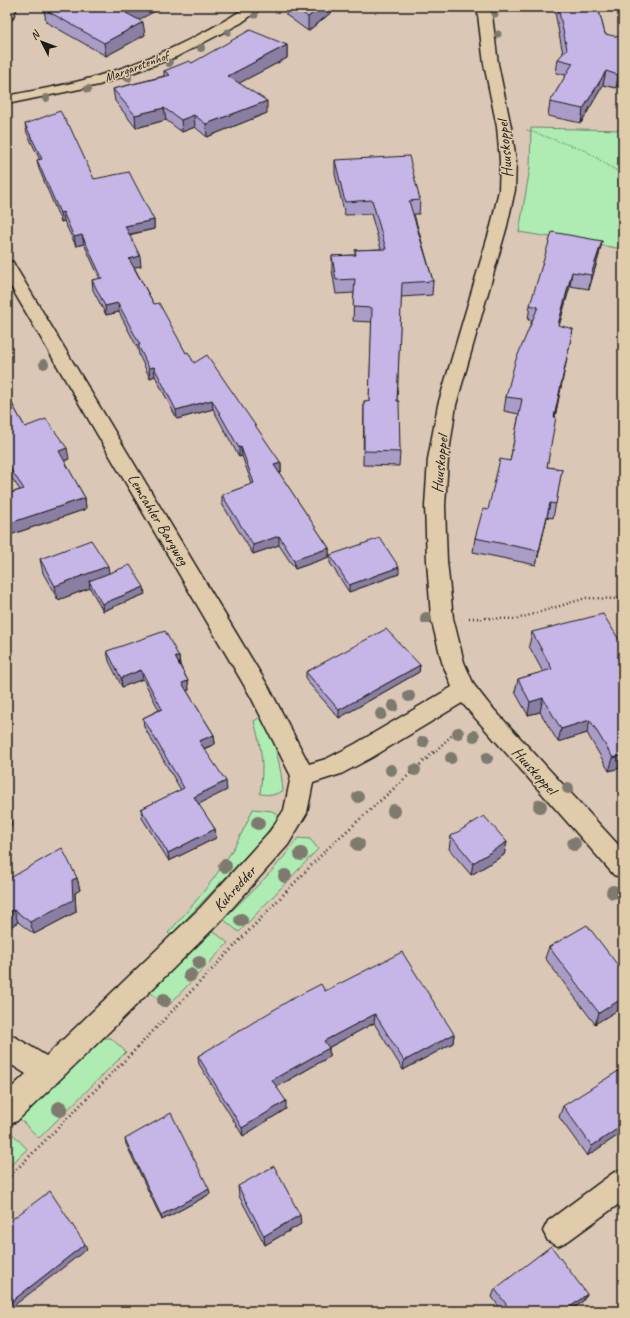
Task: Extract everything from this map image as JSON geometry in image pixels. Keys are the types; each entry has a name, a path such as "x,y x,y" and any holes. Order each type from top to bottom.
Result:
{"street":[{"path":"7,16 10,7"},
{"name":"Margaretenhof","path":"7,100 94,82 171,54 236,20 256,7"},
{"name":"Huuskoppel","path":"484,7 491,64 504,127 508,161 507,190 499,226 447,406 438,459 435,506 437,561 442,618 453,662 465,690 480,710 623,867"},
{"name":"Lemsahler Bargweg","path":"7,266 260,692 303,776"},
{"path":"303,776 333,767 363,751 465,690"},
{"name":"Kuhredder","path":"7,1111 102,1021 209,916 279,838 295,813 303,776"},
{"path":"7,1047 48,1072"},
{"path":"558,1231 623,1183"}],"path":[{"path":"504,127 533,131 586,151 623,175"},
{"path":"442,618 517,619 586,598 623,599"},
{"path":"7,1179 141,1044 327,849 480,710"}],"green space":[{"path":"531,128 623,130 623,249 519,232 530,168"},
{"path":"259,718 266,721 275,747 281,773 283,791 273,795 260,794 262,757 254,721"},
{"path":"253,809 272,811 279,816 263,838 171,935 168,933 194,904 216,875 236,844"},
{"path":"298,838 310,839 318,849 239,932 223,919 272,870"},
{"path":"213,931 228,943 167,1007 150,992"},
{"path":"101,1038 111,1038 126,1052 39,1138 19,1118"},
{"path":"8,1129 27,1149 7,1169 7,1130"}],"building":[{"path":"44,7 137,7 126,13 143,22 104,43 44,9"},
{"path":"294,7 321,7 308,17"},
{"path":"558,7 598,7 605,34 623,38 623,69 618,75 606,71 583,109 550,102 573,63 558,59 567,49"},
{"path":"250,30 287,45 228,76 267,101 206,124 194,115 181,120 164,108 135,115 113,89 170,75 164,71 189,61 192,63"},
{"path":"60,111 69,125 94,179 129,172 154,220 125,226 140,256 129,259 154,304 159,303 186,353 188,352 194,363 207,355 281,463 274,465 329,548 294,560 279,536 253,545 222,495 254,483 241,447 239,448 212,400 176,410 154,367 149,368 138,345 140,345 118,303 105,306 92,280 102,278 82,235 74,237 63,212 60,213 37,160 42,159 25,124"},
{"path":"409,156 420,200 409,201 433,281 402,283 397,401 399,401 400,452 364,451 364,401 369,401 372,308 353,307 355,279 336,280 332,256 356,255 355,250 386,249 372,200 345,202 335,160"},
{"path":"552,232 602,241 591,275 572,272 558,325 573,329 554,417 556,417 547,467 562,469 556,504 550,503 539,551 475,538 483,509 488,510 500,459 510,461 522,399 506,397 515,362 538,307 530,305"},
{"path":"7,395 25,427 46,419 67,448 59,451 85,498 7,524 7,494 24,489 7,464"},
{"path":"380,538 399,567 349,585 330,555"},
{"path":"91,540 108,566 55,586 40,559"},
{"path":"130,565 144,587 102,604 89,581"},
{"path":"603,614 623,646 623,755 613,758 590,720 561,729 543,698 530,702 518,679 552,669 532,632"},
{"path":"386,629 420,665 339,710 306,672"},
{"path":"165,631 179,657 175,657 188,681 182,683 214,735 199,741 226,781 194,797 215,829 168,853 141,809 184,788 143,718 162,709 141,670 121,678 107,651"},
{"path":"484,816 507,842 473,863 451,836"},
{"path":"62,848 77,878 72,880 73,900 30,922 14,910 7,914 7,880"},
{"path":"587,925 623,972 623,998 599,1013 549,947"},
{"path":"402,952 454,1034 404,1061 375,1014 324,1041 329,1048 272,1080 286,1101 242,1128 198,1056 290,1000 321,984 325,991"},
{"path":"623,1068 623,1125 592,1146 563,1106"},
{"path":"171,1113 209,1189 161,1215 125,1139"},
{"path":"274,1166 300,1215 264,1236 238,1186"},
{"path":"50,1191 85,1244 7,1305 7,1223"},
{"path":"551,1246 587,1294 565,1311 511,1311 495,1289"}]}
